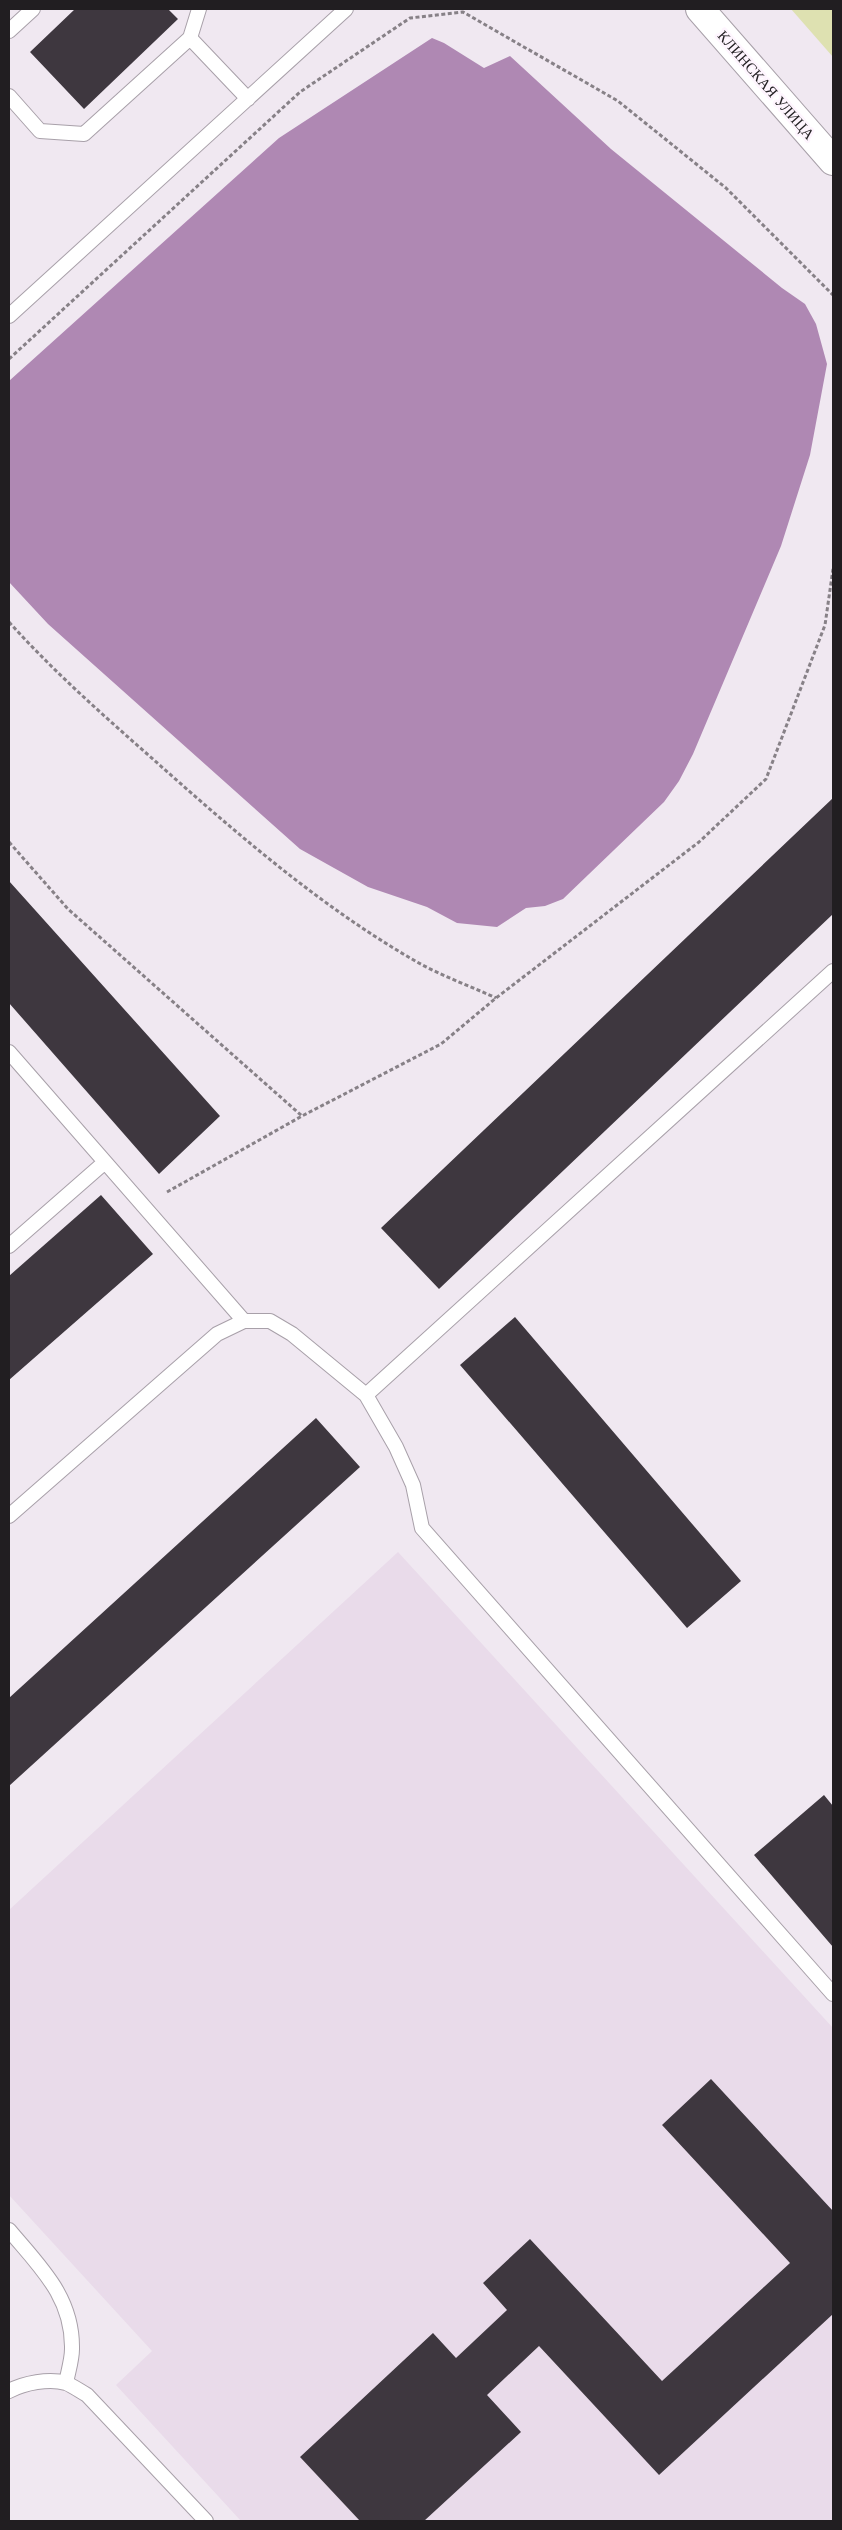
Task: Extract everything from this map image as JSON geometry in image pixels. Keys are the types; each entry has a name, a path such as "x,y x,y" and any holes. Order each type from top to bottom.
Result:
{"street":[{"name":"КЛИНСКАЯ УЛИЦА","path":"700,9 833,161"}],"lane":[{"path":"9,31 33,9"},
{"path":"9,96 40,131 84,134 190,38 199,9"},
{"path":"9,316 346,9"},
{"path":"190,38 248,99"},
{"path":"366,1396 833,970"},
{"path":"9,1052 244,1321"},
{"path":"9,1246 105,1162"},
{"path":"9,1516 217,1334 244,1321 270,1321 292,1334 366,1396 396,1447 413,1485 422,1528 833,1994"},
{"path":"9,2230 55,2285 68,2314 72,2350 66,2383"},
{"path":"9,2391 20,2386 43,2382 66,2383 87,2395 206,2521"}],"path":[{"path":"9,360 300,92 410,18 463,12 618,101 726,188 833,295"},
{"path":"138,1200 153,1200 302,1116 441,1044 496,998 699,842 766,779 825,625 833,569"},
{"path":"9,622 29,644 108,719 219,818 330,906 418,963 496,998"},
{"path":"9,842 68,909 302,1116"}],"shaded area":[{"path":"432,38 444,43 484,68 510,56 611,149 782,288 805,304 816,324 827,364 810,455 781,546 693,754 679,781 664,802 563,899 545,906 526,908 497,927 457,923 427,907 368,887 300,849 48,624 9,582 9,381 279,138"},
{"path":"398,1552 833,2028 833,2521 241,2521 116,2385 152,2351 9,2195 9,1910"}],"green space":[{"path":"791,9 833,9 833,57"}],"building":[{"path":"75,9 168,9 178,19 84,109 30,52"},
{"path":"833,798 833,914 439,1289 381,1228"},
{"path":"9,881 220,1116 159,1174 9,1003"},
{"path":"101,1195 153,1254 9,1380 9,1276"},
{"path":"515,1317 741,1581 687,1628 460,1365"},
{"path":"316,1418 360,1467 9,1786 9,1698"},
{"path":"824,1795 833,1806 833,1947 754,1855"},
{"path":"711,2079 833,2211 833,2314 659,2475 539,2346 487,2395 521,2432 424,2521 360,2521 300,2457 433,2333 456,2358 507,2310 483,2283 530,2239 662,2381 790,2263 662,2125"}]}
